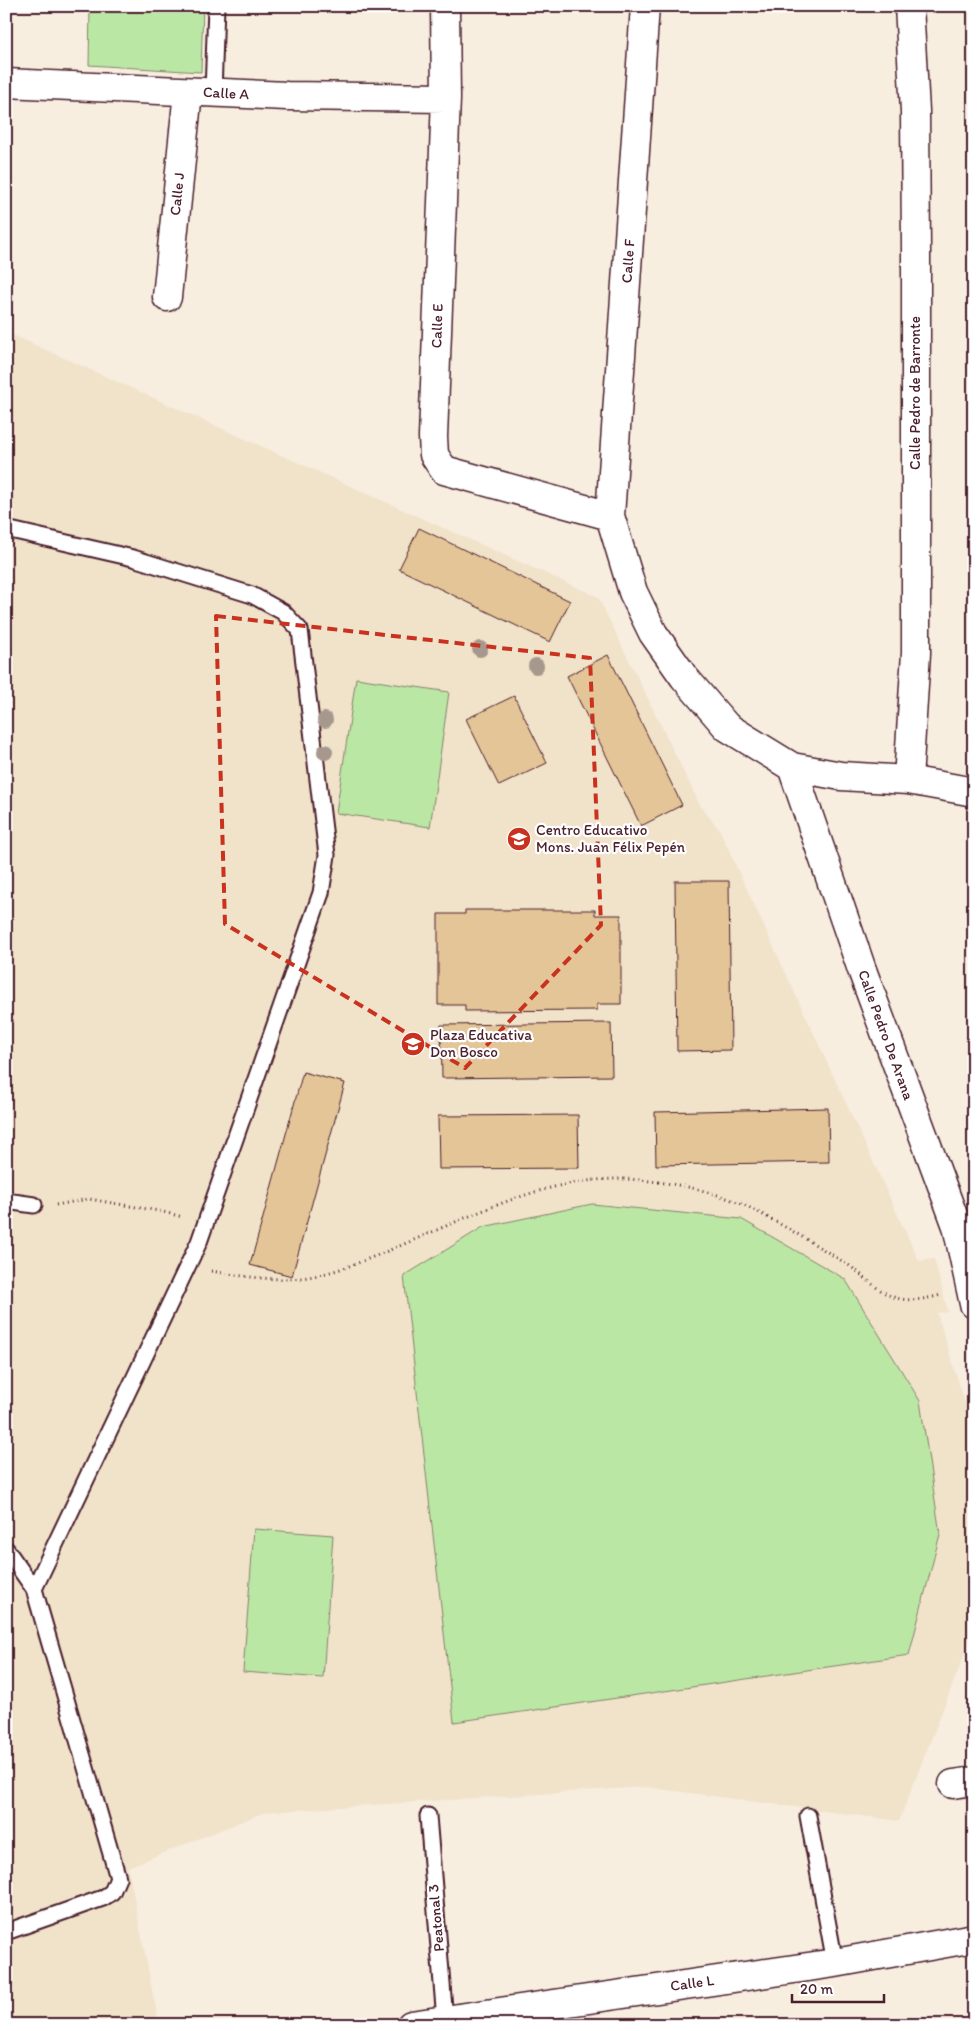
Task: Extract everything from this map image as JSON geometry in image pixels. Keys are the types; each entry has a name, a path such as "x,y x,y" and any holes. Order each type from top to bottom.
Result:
{"street":[{"name":"Calle E","path":"445,6 446,98 432,437 434,455 444,470 610,516"},
{"name":"Calle F","path":"610,516 645,6"},
{"name":"Calle Pedro de Barronte","path":"908,780 916,653 916,250 914,111 909,6"},
{"name":"Calle A","path":"6,83 287,96 446,98"},
{"name":"Calle J","path":"167,297 201,92"},
{"path":"610,516 633,592 653,632 684,677 728,727 792,767 841,776 908,780 974,792"},
{"name":"Calle Pedro De Arana","path":"792,767 862,970 957,1226 972,1296"},
{"name":"Calle L","path":"411,2025 445,2020 556,2014 974,1938"}],"lane":[{"path":"201,92 216,6"},
{"path":"6,530 133,558 252,595 283,612 300,630 327,855 321,893 205,1224 189,1264 34,1589"},
{"path":"6,1201 34,1205"},
{"path":"6,1548 34,1589 118,1878 112,1892 103,1898 6,1932"},
{"name":"Peatonal 3","path":"428,1816 445,2020"},
{"path":"808,1816 835,1963"}],"path":[{"path":"189,1264 227,1274 262,1278 299,1278 318,1275 362,1262 500,1202 554,1186 590,1180 639,1180 703,1190 751,1208 855,1269 890,1296 903,1300 972,1296"},
{"path":"34,1205 56,1205 89,1199 159,1211 205,1224"}],"highlighted area":[{"path":"216,616 590,658 601,925 465,1068 225,924"}],"shaded area":[{"name":"Plaza Educativa Don Bosco","path":"6,332 598,597 701,807 719,829 919,1261 934,1259 948,1312 937,1313 974,1432 974,1630 899,1821 645,1787 265,1812 128,1867 159,2025 6,2025"}],"green space":[{"path":"90,6 203,6 201,72 89,65"},
{"path":"356,678 449,692 430,827 336,813"},
{"path":"592,1204 741,1219 845,1279 920,1401 940,1534 909,1655 454,1722 404,1276 483,1227"},
{"path":"254,1529 333,1535 323,1678 243,1672"}],"building":[{"path":"419,528 570,601 550,642 399,569"},
{"path":"608,655 682,805 641,826 567,676"},
{"path":"514,696 547,763 499,786 466,719"},
{"path":"675,881 729,881 731,1050 677,1051"},
{"path":"465,910 595,910 595,915 621,915 621,1004 597,1004 597,1010 465,1011 465,1005 438,1005 438,914 465,914"},
{"path":"611,1023 612,1076 442,1078 441,1025"},
{"path":"303,1072 345,1083 292,1276 250,1265"},
{"path":"828,1108 829,1162 656,1165 655,1112"},
{"path":"578,1115 579,1168 439,1169 438,1116"}],"place":[{"name":"Centro Educativo Mons. Juan Félix Pepén","path":"519,839"},
{"name":"Plaza Educativa Don Bosco","path":"413,1044"}]}
